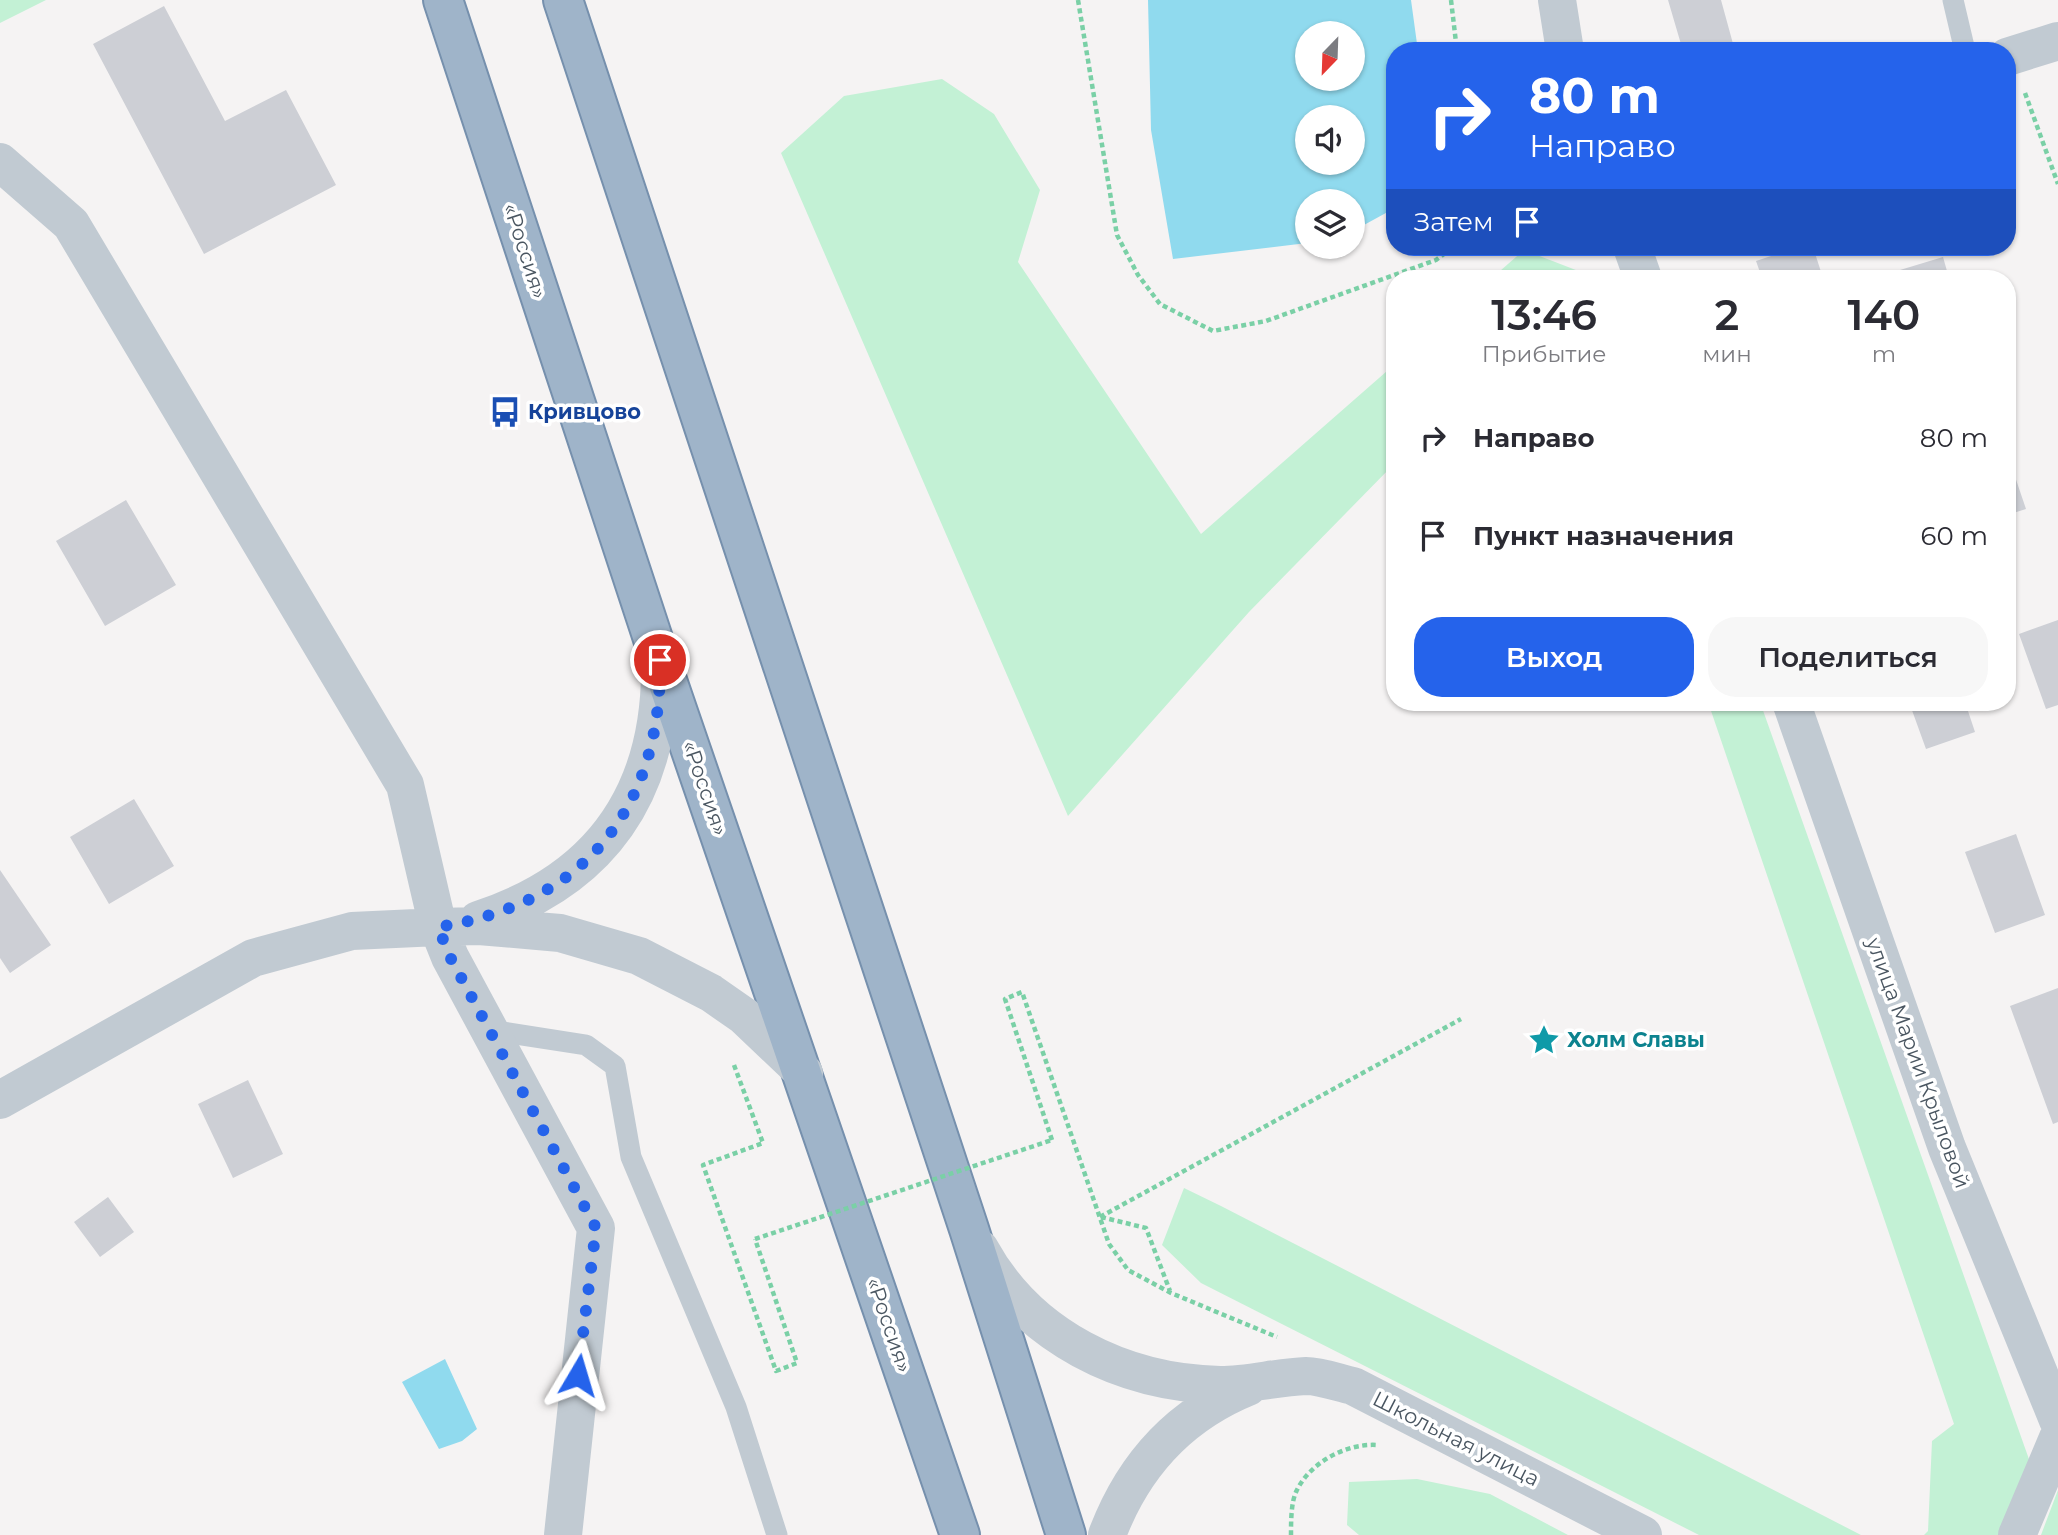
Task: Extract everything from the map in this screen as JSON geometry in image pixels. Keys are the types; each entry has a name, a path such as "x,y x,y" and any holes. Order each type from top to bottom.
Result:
{"highway":[{"name":"«Россия»","path":"443,0 660,660 804,1073 960,1535"},
{"path":"564,0 969,1229 1066,1535"}],"street":[{"path":"1557,0 1564,42"},
{"path":"2016,55 2058,41"},
{"path":"0,162 71,224 405,785 438,927 450,957 596,1228 563,1535"},
{"path":"438,927 477,921 513,909 547,891 578,867 606,840 627,809 645,774 656,737 661,699 660,660"},
{"name":"улица Марии Крыловой","path":"1794,711 1947,1148 2058,1420"},
{"path":"0,1100 253,958 352,930 438,927 520,928 560,933 639,956 676,973 733,1009 775,1043 804,1073"},
{"path":"969,1229 986,1260 1023,1305 1058,1335 1088,1354 1154,1378 1189,1384 1259,1383"},
{"name":"Школьная улица","path":"1259,1383 1308,1376 1353,1386 1643,1535"},
{"path":"1107,1535 1132,1480 1174,1431 1200,1411 1259,1383"},
{"path":"2017,1535 2058,1438"}],"lane":[{"path":"1953,0 1963,42"},
{"path":"489,1030 586,1045 615,1066 631,1157 736,1407 777,1535"}],"path":[{"path":"1078,0 1117,235 1138,275 1160,304 1213,331 1266,321 1386,278"},
{"path":"1451,0 1456,42"},
{"path":"2016,75 2058,184"},
{"path":"1408,270 1441,256"},
{"path":"733,1061 763,1143 703,1164 776,1371 797,1363 755,1239 1052,1140 1005,999 1022,992 1109,1244"},
{"path":"1100,1217 1461,1019"},
{"path":"1100,1217 1146,1228 1171,1293"},
{"path":"1291,1535 1295,1494 1309,1471 1333,1455 1367,1444 1380,1445"}],"green space":[{"path":"0,0 46,0 0,23"},
{"path":"942,79 994,114 1040,190 1018,262 1201,534 1386,372 1386,472 1249,612 1068,816 781,153 844,96"},
{"path":"1517,256 1540,256 1576,270 1501,270"},
{"path":"1711,711 1763,711 2030,1462 2003,1535 1924,1535 1928,1531 1932,1441 1954,1424"},
{"path":"1184,1188 1861,1535 1699,1535 1201,1283 1162,1245"},
{"path":"1417,1479 1490,1494 1568,1535 1359,1535 1347,1525 1349,1482"},
{"path":"2058,1490 2058,1535 2041,1535"}],"water":[{"path":"1148,0 1411,0 1417,42 1386,42 1386,213 1365,224 1365,189 1295,189 1295,244 1173,259 1151,130"},
{"path":"445,1359 477,1429 462,1441 439,1449 402,1382"}],"building":[{"path":"1668,0 1721,0 1733,42 1680,42"},
{"path":"164,6 225,121 286,90 336,185 204,254 93,44"},
{"path":"1771,256 1816,256 1820,270 1759,270 1756,261"},
{"path":"1943,257 1947,270 1900,270"},
{"path":"2016,480 2026,509 2016,512"},
{"path":"126,500 176,585 105,626 56,541"},
{"path":"2058,620 2058,705 2046,709 2019,634"},
{"path":"1912,711 1968,711 1975,732 1926,749"},
{"path":"134,799 174,866 109,904 70,837"},
{"path":"2016,834 2045,915 1995,933 1965,852"},
{"path":"0,870 51,945 10,973 0,958"},
{"path":"2058,988 2058,1122 2053,1124 2010,1006"},
{"path":"248,1080 283,1154 233,1178 198,1104"},
{"path":"108,1197 134,1232 100,1257 74,1222"}],"place":[{"name":"Кривцово","path":"505,412"},
{"name":"Холм Славы","path":"1544,1040"}],"route":[{"path":"578,1375 596,1228 450,957 438,927 477,921 513,909 547,891 578,867 606,840 627,809 645,774 656,737 661,699 660,660"}]}
